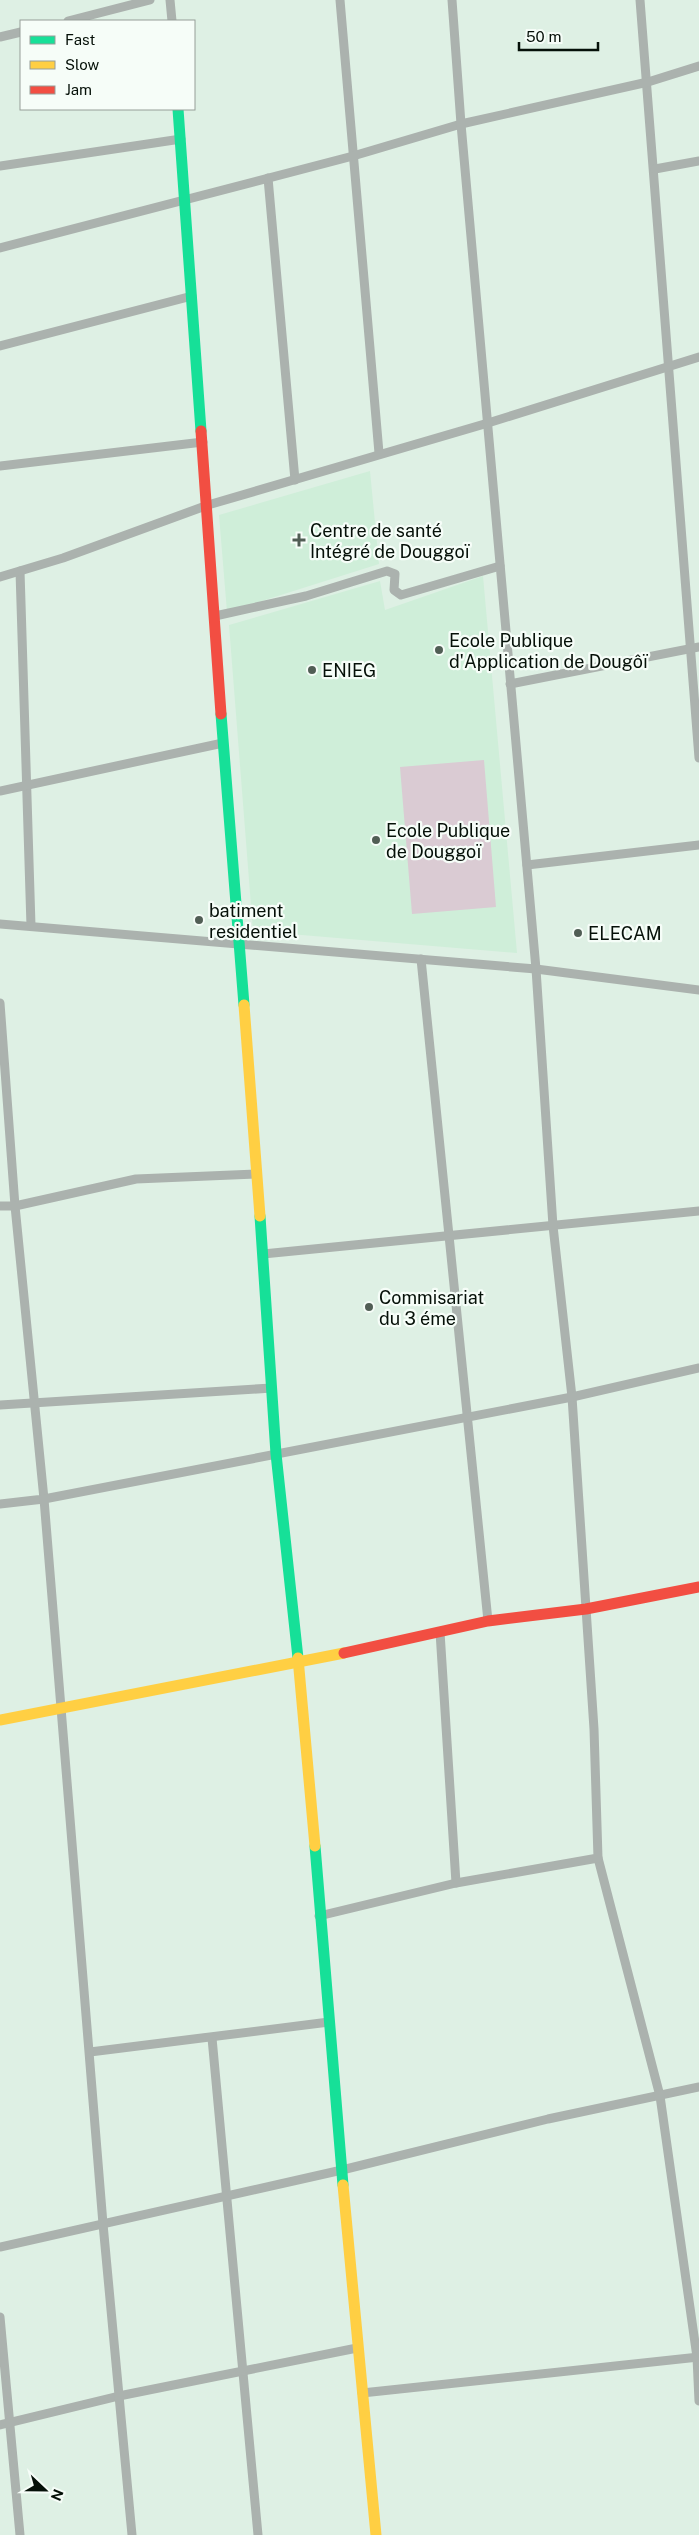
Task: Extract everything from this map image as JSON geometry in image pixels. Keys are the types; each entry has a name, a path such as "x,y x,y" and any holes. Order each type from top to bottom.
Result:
{"street":[{"path":"72,20 150,0"},
{"path":"170,0 172,20"},
{"path":"340,0 379,453"},
{"path":"452,0 461,124 536,969 553,1226 572,1397 594,1729 598,1858 660,2096 698,2357 699,2401"},
{"path":"640,0 655,169 669,367 694,648 699,758"},
{"path":"0,37 20,32"},
{"path":"0,248 353,156 461,124 648,82 699,66"},
{"path":"178,110 208,505 223,743 263,1254 276,1454 299,1663 319,1916 376,2535"},
{"path":"0,166 181,140"},
{"path":"655,169 699,161"},
{"path":"268,178 295,480"},
{"path":"0,346 192,296"},
{"path":"0,577 63,558 208,505 379,453 488,423 699,356"},
{"path":"0,466 203,442"},
{"path":"215,616 306,596 387,571 395,574 394,590 401,595 500,566"},
{"path":"20,571 32,926"},
{"path":"510,684 694,648"},
{"path":"0,791 28,787 223,743"},
{"path":"527,865 699,845"},
{"path":"0,924 536,969 699,990"},
{"path":"421,959 488,1621"},
{"path":"0,1003 15,1206 44,1499 103,2224 132,2535"},
{"path":"0,1206 15,1206 136,1179 257,1174"},
{"path":"263,1254 699,1211"},
{"path":"0,1504 44,1499 466,1418 572,1397 699,1368"},
{"path":"0,1405 34,1401 272,1388"},
{"path":"0,1720 60,1707 299,1663 488,1621 586,1609 699,1587"},
{"path":"440,1632 456,1883"},
{"path":"319,1916 456,1883 598,1858"},
{"path":"90,2052 329,2022"},
{"path":"212,2038 258,2535"},
{"path":"0,2247 342,2170 548,2119 699,2087"},
{"path":"0,2317 4,2424 20,2535"},
{"path":"4,2424 119,2396 358,2348"},
{"path":"362,2393 698,2357"}],"shaded area":[{"name":"Centre de santé Intégré de Douggoï","path":"370,471 379,564 227,612 219,515"},
{"name":"Ecole Publique de Douggoï","path":"483,576 517,953 253,931 229,625 380,581 385,610"},
{"path":"484,760 496,907 412,914 400,767"}],"traffic: fast":[{"path":"178,110 201,431"},
{"path":"221,714 244,1005"},
{"path":"260,1216 276,1454 298,1658"},
{"path":"315,1846 343,2185"}],"traffic: slow":[{"path":"244,1005 260,1216"},
{"path":"0,1720 344,1653"},
{"path":"298,1658 315,1846"},
{"path":"343,2185 376,2535"}],"traffic: jam":[{"path":"201,431 221,714"},
{"path":"344,1653 488,1621 586,1609 699,1587"}],"place":[{"name":"Centre de santé Intégré de Douggoï","path":"299,540"},
{"name":"Ecole Publique d'Application de Dougôï","path":"439,650"},
{"name":"ENIEG","path":"312,670"},
{"name":"Ecole Publique de Douggoï","path":"376,840"},
{"name":"batiment residentiel","path":"199,920"},
{"name":"ELECAM","path":"578,933"},
{"name":"Commisariat du 3 éme","path":"369,1307"}]}
